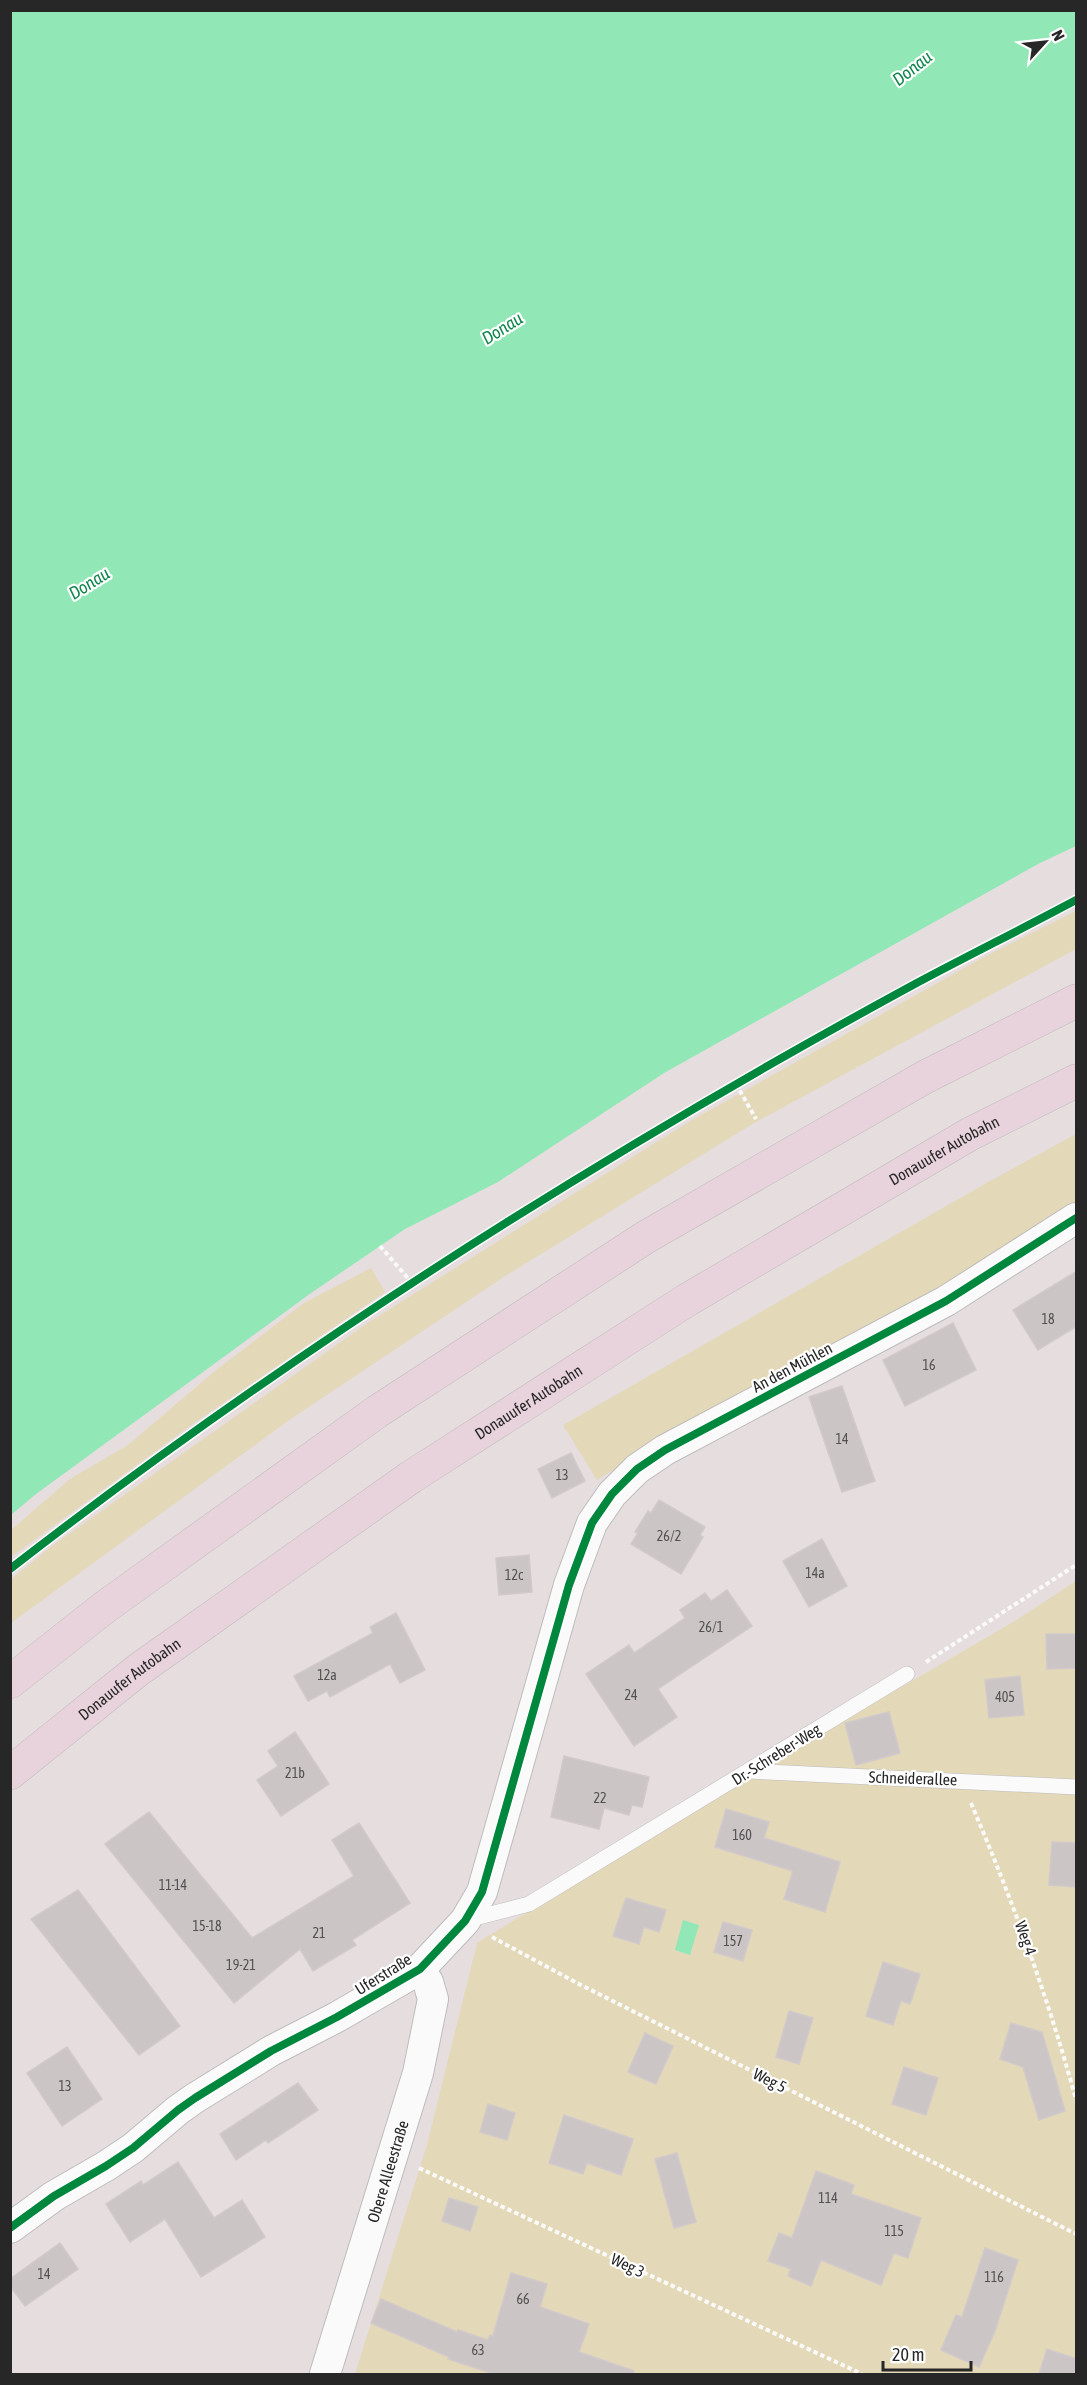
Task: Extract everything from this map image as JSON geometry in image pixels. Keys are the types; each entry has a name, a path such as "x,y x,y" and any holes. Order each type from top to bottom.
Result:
{"highway":[{"path":"10,1682 105,1607 378,1411 646,1237 925,1077 1077,1001"},
{"name":"Donauufer Autobahn","path":"10,1773 138,1670 431,1464 687,1300 970,1134 1077,1081"}],"street":[{"name":"An den Mühlen","path":"569,1585 591,1523 612,1494 637,1469 665,1450 946,1301 1077,1218"},
{"name":"Uferstraße","path":"10,2228 54,2196 133,2148 195,2098 271,2051 337,2017 420,1969 465,1921 482,1892 569,1585"},
{"name":"Obere Alleestraße","path":"325,2374 418,2073 433,1999 428,1982 420,1969"}],"lane":[{"name":"Dr.-Schreber-Weg","path":"465,1921 529,1904 907,1674"},
{"name":"Schneiderallee","path":"749,1771 1077,1787"}],"path":[{"path":"747,1078 733,1087 756,1119"},
{"path":"380,1246 413,1284"},
{"path":"404,1290 423,1277"},
{"path":"907,1674 1077,1565"}],"shaded area":[{"path":"1076,911 1076,949 754,1123 502,1278 292,1418 11,1623 11,1579 52,1546 369,1322 687,1123 984,957"},
{"path":"1076,1134 1076,1202 867,1331 688,1423 597,1480 563,1425"},
{"path":"371,1268 385,1292 194,1423 11,1557 11,1530 70,1479 128,1445 215,1371 304,1303"},
{"path":"1076,1581 1076,2374 355,2374 427,2145 477,1943 783,1756 1015,1621"}],"water":[{"name":"Donau","path":"11,10 1076,11 1076,846 1038,864 664,1073 498,1182 405,1229 311,1293 36,1494 11,1515"},
{"path":"683,1920 699,1925 690,1955 675,1950"}],"building":[{"path":"1077,1271 1077,1326 1038,1350 1013,1310"},
{"path":"953,1323 976,1370 905,1406 883,1360"},
{"path":"842,1386 875,1481 842,1492 809,1397"},
{"path":"571,1453 585,1481 552,1498 538,1469"},
{"path":"659,1500 705,1527 700,1535 703,1537 681,1574 631,1544 638,1533 635,1532 648,1511 651,1513"},
{"path":"822,1539 847,1586 809,1607 783,1561"},
{"path":"529,1555 532,1592 499,1595 496,1558"},
{"path":"727,1590 752,1626 658,1689 677,1717 634,1746 586,1674 629,1645 634,1653 685,1618 680,1610 705,1593 711,1601"},
{"path":"396,1613 425,1670 400,1683 390,1664 330,1697 327,1691 308,1701 294,1676 373,1633 370,1627"},
{"path":"1046,1634 1077,1634 1077,1668 1047,1669"},
{"path":"1020,1676 1024,1715 989,1718 985,1680"},
{"path":"889,1712 900,1753 856,1765 845,1723"},
{"path":"295,1732 329,1784 281,1816 257,1780 278,1766 268,1751"},
{"path":"564,1756 649,1777 642,1807 632,1805 629,1815 604,1808 599,1829 551,1817"},
{"path":"726,1809 769,1822 764,1838 840,1862 825,1912 784,1899 793,1871 715,1847"},
{"path":"149,1812 252,1938 354,1876 332,1840 359,1823 410,1903 352,1940 356,1945 313,1971 300,1949 234,2003 105,1844"},
{"path":"1052,1842 1077,1843 1077,1887 1049,1885"},
{"path":"78,1890 180,2026 139,2055 31,1919"},
{"path":"626,1898 666,1910 659,1932 644,1927 639,1944 613,1936"},
{"path":"723,1922 752,1930 743,1961 714,1952"},
{"path":"883,1962 920,1974 910,2004 901,2001 893,2025 866,2016"},
{"path":"789,2011 813,2018 799,2064 776,2057"},
{"path":"1011,2023 1042,2032 1065,2111 1039,2120 1023,2067 1000,2059"},
{"path":"645,2033 673,2046 656,2084 628,2072"},
{"path":"67,2047 102,2099 62,2126 27,2073"},
{"path":"904,2067 938,2078 926,2115 892,2104"},
{"path":"298,2083 318,2110 268,2143 266,2140 236,2160 220,2134"},
{"path":"488,2104 515,2113 507,2140 480,2132"},
{"path":"564,2115 633,2139 621,2175 587,2163 583,2174 549,2163"},
{"path":"677,2153 696,2222 674,2228 655,2159"},
{"path":"178,2162 214,2218 242,2200 265,2237 201,2277 165,2219 130,2242 106,2204 141,2181 143,2185"},
{"path":"816,2171 854,2185 851,2194 921,2218 908,2258 894,2253 881,2285 821,2260 811,2286 788,2276 791,2269 768,2261 779,2233 792,2238"},
{"path":"449,2198 478,2207 470,2231 442,2221"},
{"path":"60,2243 78,2269 25,2306 10,2286 10,2279"},
{"path":"985,2248 1018,2260 995,2331 979,2367 941,2350 956,2315 962,2317"},
{"path":"511,2273 547,2284 540,2307 589,2324 579,2352 634,2371 633,2374 494,2374 448,2359 449,2357 371,2323 381,2299 457,2332 458,2330 488,2340 490,2335 493,2336"},
{"path":"1047,2349 1077,2359 1077,2374 1039,2374"}],"cycle path":[{"path":"10,1569 226,1409 337,1333 564,1187 796,1050 913,985 1076,900"},
{"path":"10,2228 54,2196 133,2148 195,2098 271,2051 337,2017 420,1969 465,1921 482,1892 569,1585 592,1523 612,1494 637,1469 665,1450 946,1301 1076,1218"}]}
